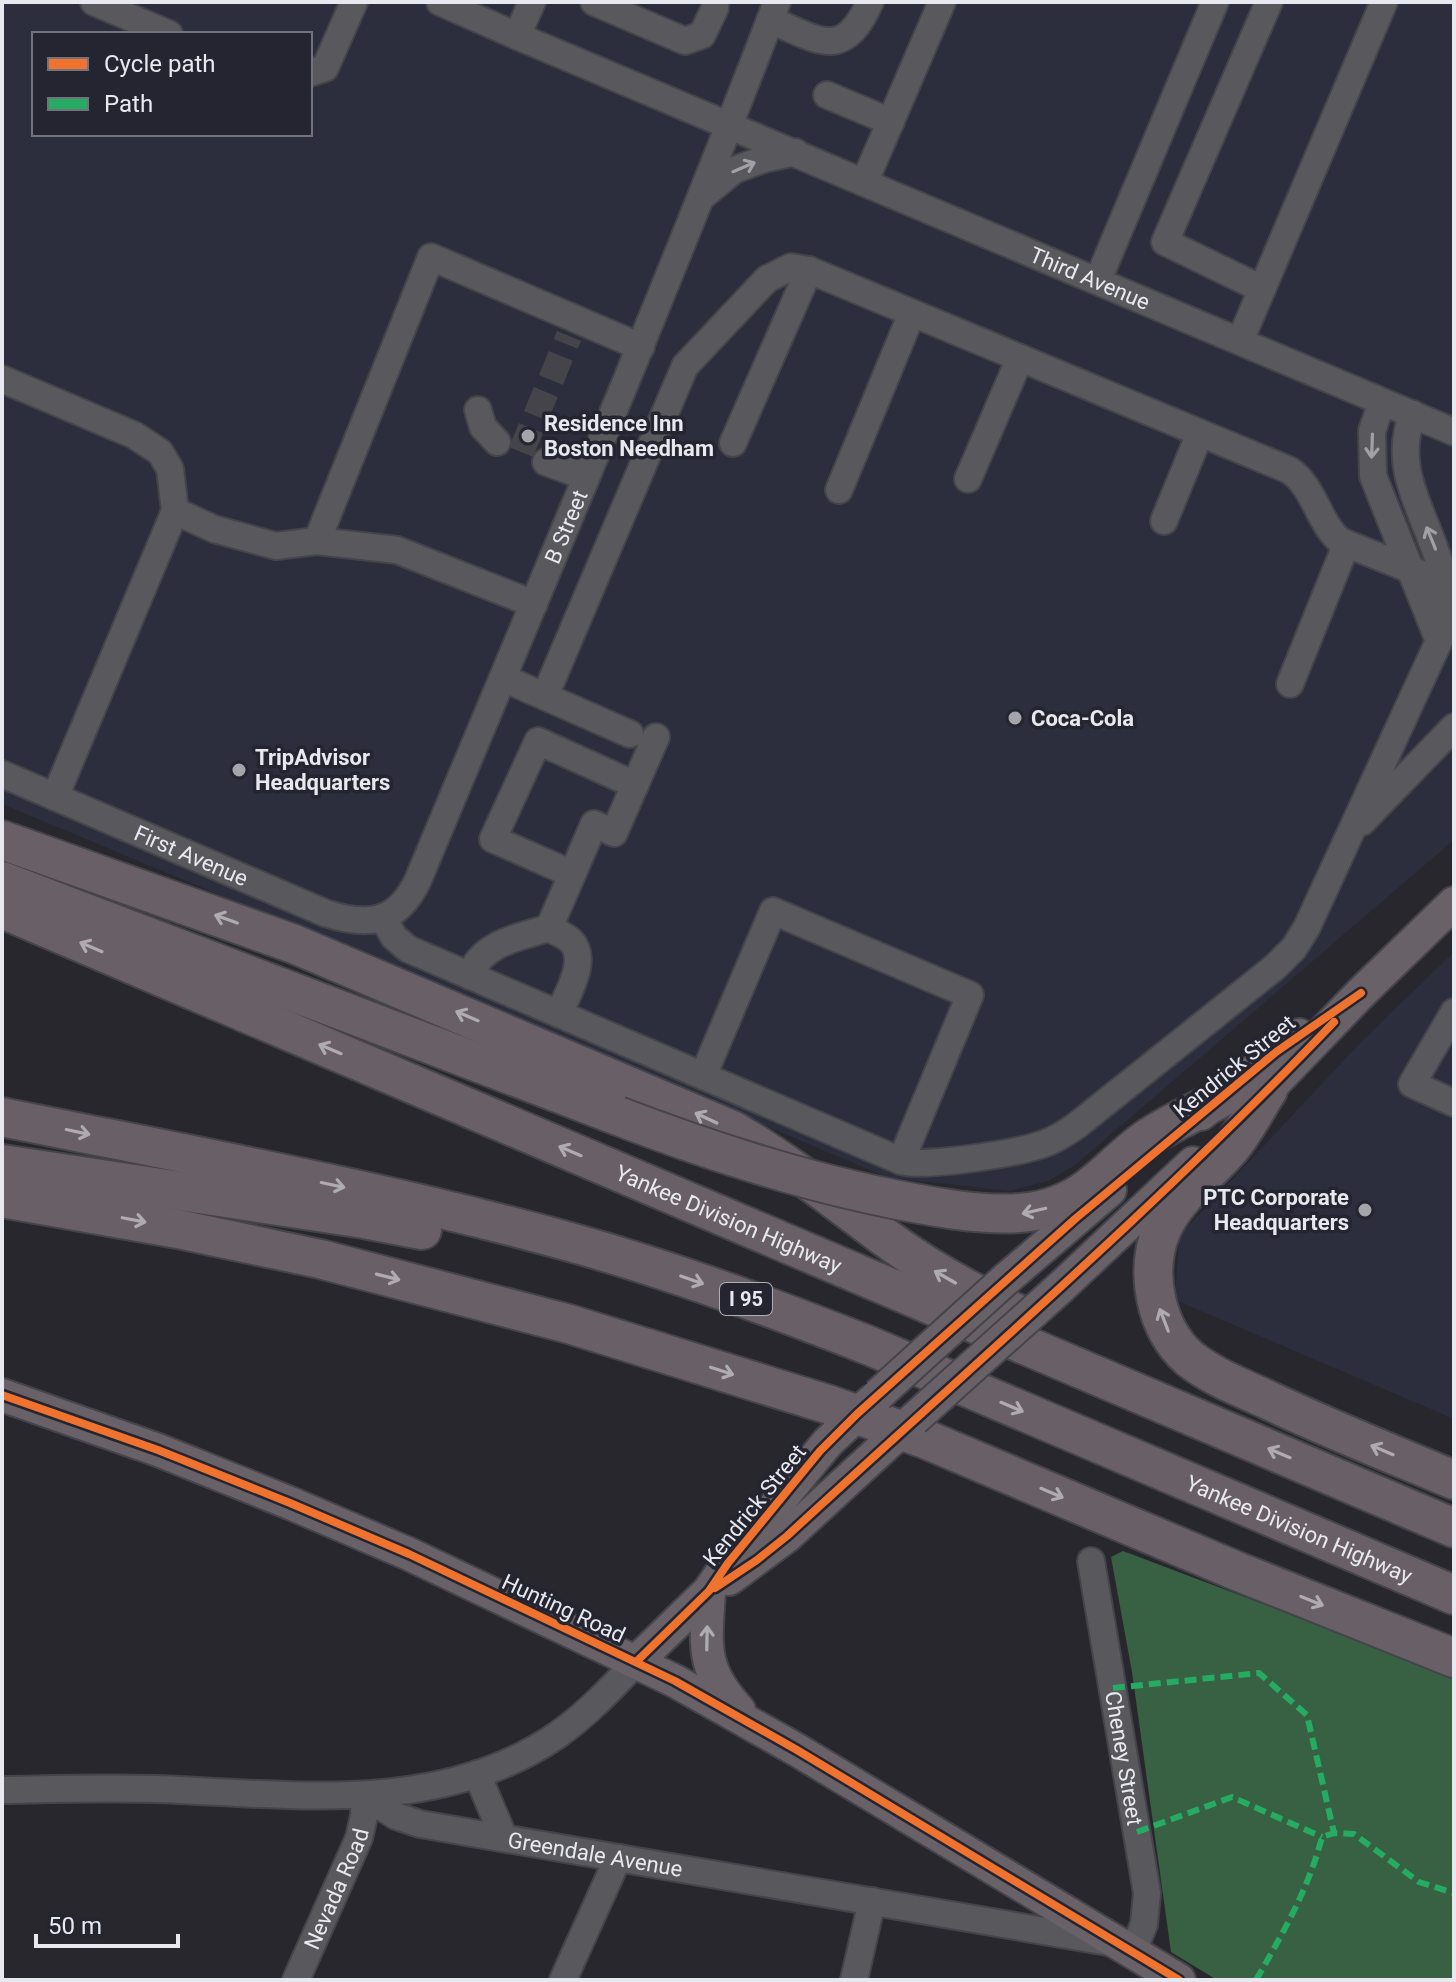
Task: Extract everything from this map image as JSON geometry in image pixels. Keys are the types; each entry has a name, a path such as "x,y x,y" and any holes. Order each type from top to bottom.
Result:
{"highway":[{"path":"2,840 294,944 732,1130 793,1167 883,1236 933,1269 996,1304 1111,1354 1208,1423"},
{"path":"2,881 718,1152 797,1177 956,1210 1013,1215 1033,1213 1066,1201 1094,1184 1148,1137 1219,1099"},
{"name":"Yankee Division Highway","path":"2,909 1454,1528"},
{"path":"1268,1090 1230,1149 1185,1193 1163,1227 1155,1251 1154,1271 1155,1290 1164,1323 1180,1349 1210,1372 1319,1423 1454,1480"},
{"name":"Yankee Division Highway","path":"2,1117 436,1207 645,1265 776,1309 870,1346 1454,1595"},
{"path":"2,1164 376,1221 542,1260 645,1265"},
{"path":"2,1198 178,1229 320,1259 868,1404 1239,1572 1454,1658"}],"main road":[{"name":"Kendrick Street","path":"709,1591 743,1570 780,1541 1061,1287 1268,1090 1361,993 1454,903"},
{"name":"Kendrick Street","path":"636,1662 709,1591 820,1451 868,1404 1006,1279 1219,1099 1285,1045 1361,993"},
{"name":"Hunting Road","path":"2,1395 168,1454 301,1507 409,1554 636,1662 754,1725 1127,1948"},
{"path":"709,1591 706,1648 709,1666 727,1696 754,1725"},
{"name":"Greendale Avenue","path":"1127,1948 1165,1976"}],"street":[{"path":"94,2 164,32"},
{"path":"312,72 325,68 354,2"},
{"name":"Third Avenue","path":"440,2 1454,432"},
{"path":"517,36 532,2"},
{"path":"594,2 685,41 702,35 715,2"},
{"path":"774,11 817,39 833,42 856,29 870,2"},
{"path":"865,181 942,2"},
{"path":"1098,280 1215,2"},
{"path":"1262,289 1165,242 1269,2"},
{"path":"1240,341 1384,2"},
{"name":"B Street","path":"383,918 400,907 413,890 641,347 774,11"},
{"path":"827,95 891,122"},
{"path":"701,197 734,170 795,152"},
{"path":"317,541 431,257 573,328 641,347"},
{"path":"545,696 685,366 767,279 791,267 809,270 1295,474 1329,530 1346,545 1449,585"},
{"path":"733,443 809,270"},
{"path":"839,490 912,313"},
{"path":"968,479 1020,358"},
{"path":"2,379 134,435 160,452 170,469 175,511 55,797"},
{"path":"1382,402 1372,431 1373,476 1439,641"},
{"path":"478,410 483,427 497,442"},
{"path":"383,918 394,937 408,949 901,1161 924,1164 1031,1147 1054,1139 1076,1126 1285,957 1307,927 1439,641 1449,585 1406,469 1405,437 1413,414"},
{"path":"1164,521 1200,433"},
{"path":"546,462 586,477"},
{"path":"175,511 214,529 276,546 317,541 397,550 534,604"},
{"path":"1290,684 1346,545"},
{"path":"503,678 643,735 635,785 614,833 594,824 549,928"},
{"path":"1348,836 1454,727"},
{"path":"572,874 493,839 538,741 635,785"},
{"name":"First Avenue","path":"2,774 325,913 359,922 383,918"},
{"path":"703,1076 773,911 970,995 901,1161"},
{"path":"470,976 476,962 489,950 549,928 567,938 577,954 577,969 559,1014"},
{"path":"1450,1026 1412,1084 1451,1095"},
{"name":"Cheney Street","path":"1091,1561 1147,1893 1144,1924 1127,1948"},
{"name":"Kendrick Street","path":"365,1796 430,1787 477,1774 521,1755 557,1735 607,1694 636,1662"},
{"path":"477,1774 504,1838"},
{"path":"2,1790 133,1789 307,1797 365,1796"},
{"name":"Greendale Avenue","path":"365,1796 384,1810 408,1820 1127,1948"},
{"name":"Nevada Road","path":"296,1980 359,1838 365,1796"},
{"path":"563,1980 618,1858"},
{"path":"854,1980 872,1901"}],"shaded area":[{"path":"2,2 1454,2 1454,840 1074,1166 1048,1181 1009,1191 886,1177 2,804"},
{"path":"1454,952 1454,1419 1175,1300 1179,1236 1362,1041"}],"green space":[{"path":"1123,1551 1454,1676 1454,1980 1217,1980 1171,1952 1132,1672 1111,1557"}],"tunnel":[{"path":"521,452 569,336"}],"marked path":[{"path":"1113,1688 1259,1673 1307,1715 1334,1833"},
{"path":"1137,1832 1232,1797 1322,1837"},
{"path":"1256,1980 1302,1893 1322,1837 1334,1833 1354,1834 1419,1882 1454,1893"}],"cycle path":[{"path":"636,1662 709,1591 728,1563 820,1451 857,1414 1075,1219 1276,1052 1361,993"},
{"path":"715,1588 787,1536 1065,1284 1201,1155 1334,1022"},
{"path":"2,1395 158,1450 290,1503 409,1554 675,1681 797,1750 1179,1980"}],"place":[{"name":"Residence Inn Boston Needham","path":"528,436"},
{"name":"Coca-Cola","path":"1015,718"},
{"name":"TripAdvisor Headquarters","path":"239,770"},
{"name":"PTC Corporate Headquarters","path":"1365,1210"}]}
